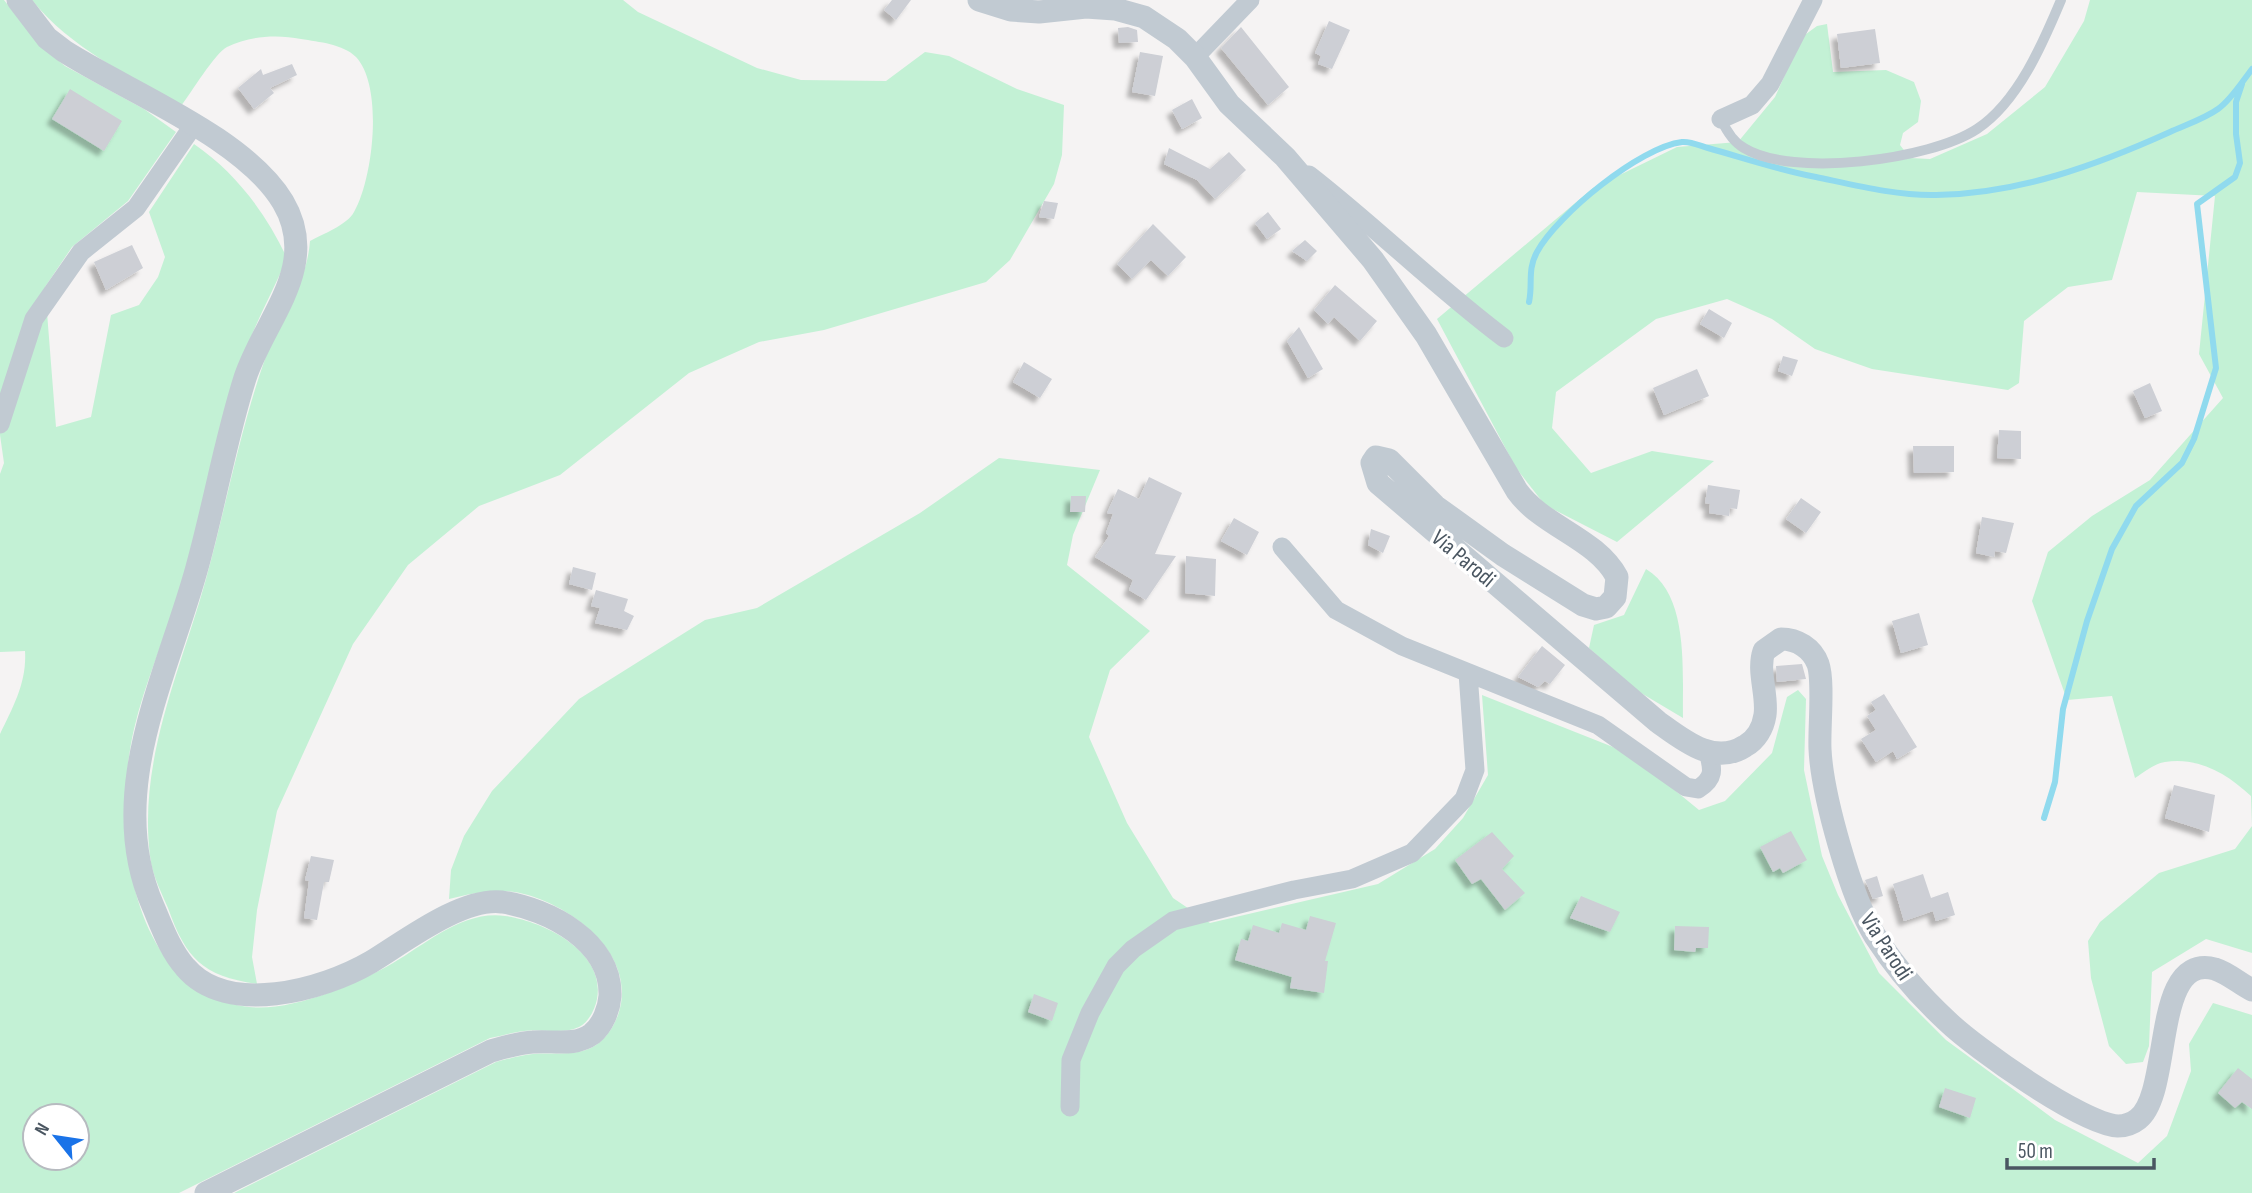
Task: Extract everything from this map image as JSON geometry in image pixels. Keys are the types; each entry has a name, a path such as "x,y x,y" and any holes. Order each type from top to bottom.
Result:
{"street":[{"path":"18,0 47,38 64,51 222,143 268,181 291,217 298,255 295,272 266,327 247,374 195,575 158,686 141,748 135,804 138,860 149,898 171,948 186,968 204,981 237,993 274,995 326,981 364,966 429,926 473,905 498,901 536,911 583,938 604,964 610,994 602,1022 586,1037 563,1042 529,1042 491,1051 206,1193"},
{"name":"Via Parodi","path":"979,0 1011,10 1039,12 1086,7 1115,9 1154,22 1195,57 1229,104 1285,157 1373,260 1426,335 1525,503 1614,570 1618,584 1615,597 1606,607 1589,608 1539,579 1435,506 1390,460 1381,457 1373,459 1372,463 1378,483 1658,722 1681,739 1708,751 1718,754 1735,751 1758,735 1765,715 1762,657 1769,645 1781,639 1790,639 1808,649 1818,664 1820,752 1837,833 1856,895 1875,936 1915,987 1963,1035 2034,1084 2097,1120 2126,1125 2137,1120 2150,1107 2172,997 2189,973 2204,968 2215,970 2252,990"},
{"path":"1195,57 1250,0"},
{"path":"1721,119 1752,105 1770,84 1813,0"},
{"path":"0,424 34,319 81,252 136,208 193,126"},
{"path":"1285,157 1356,211 1453,300 1504,338"},
{"path":"1282,547 1336,610 1402,646 1598,724 1686,787 1698,789 1709,782 1713,770 1708,751"},
{"path":"1070,1107 1071,1060 1080,1037 1116,966 1133,949 1173,921 1294,890 1352,879 1412,853 1464,799 1475,770 1468,673"}],"lane":[{"path":"1721,119 1727,132 1744,148 1771,159 1836,163 1883,160 1938,148 1978,128 2009,97 2037,55 2061,0"}],"green space":[{"path":"0,0 4,0 39,45 65,66 144,109 176,132 128,201 72,247 45,287 56,427 91,417 111,315 139,305 158,277 165,257 149,212 194,144 223,167 248,195 279,241 287,258 243,359 179,592 134,729 128,768 126,811 129,855 138,898 153,938 176,971 208,995 249,1007 266,1007 304,1001 361,979 460,923 474,918 505,916 537,924 569,941 592,966 597,982 597,999 586,1022 566,1031 531,1030 490,1038 179,1193 0,1193 0,734 18,694 25,662 25,651 0,652 0,474 4,463 0,435"},
{"path":"32,0 623,0 638,12 757,68 801,80 886,81 925,52 949,56 1017,89 1064,105 1062,155 1054,184 1010,260 986,282 824,330 759,342 689,373 560,475 479,506 408,565 353,644 277,811 257,910 252,957 257,984 238,981 210,970 199,962 182,940 151,863 148,826 150,790 163,719 206,579 265,359 304,272 310,241 351,217 361,197 373,133 370,89 365,71 356,57 344,49 292,37 273,36 244,40 227,47 210,65 181,106 82,46 47,17"},
{"path":"2090,0 2252,0 2252,826 2251,796 2212,769 2190,762 2165,762 2153,766 2135,778 2112,696 2067,700 2032,601 2048,552 2092,516 2150,480 2223,398 2199,354 2215,196 2137,192 2112,280 2068,287 2024,321 2019,383 2008,390 1872,369 1815,349 1772,319 1727,299 1656,319 1556,392 1552,428 1591,473 1652,451 1714,461 1617,542 1545,505 1516,468 1437,319 1593,188 1677,147 1738,142 1775,97 1802,37 1817,26 1827,24 1833,72 1886,70 1914,82 1921,101 1918,122 1903,133 1900,145 1910,158 1930,159 1987,134 2045,87 2084,21"},
{"path":"999,458 1100,470 1073,535 1067,565 1150,631 1110,670 1089,737 1127,823 1173,898 1210,923 1378,884 1435,849 1463,818 1488,775 1482,695 1613,747 1655,774 1699,810 1725,801 1772,753 1787,697 1798,690 1806,699 1804,770 1822,856 1838,895 1879,973 1946,1040 2055,1120 2138,1163 2167,1136 2191,1071 2189,1044 2213,1003 2252,1015 2252,1193 234,1193 496,1062 528,1055 581,1051 603,1039 618,1015 622,994 619,974 599,939 584,925 547,902 508,891 489,891 449,899 451,870 464,836 492,791 579,699 705,620 757,608 920,513"},
{"path":"1646,569 1660,581 1677,616 1681,636 1683,718 1636,690 1589,648 1594,625 1624,615"},
{"path":"2252,826 2252,953 2206,939 2152,972 2149,1046 2143,1062 2126,1064 2109,1046 2091,978 2088,941 2100,922 2159,873 2235,849"}],"building":[{"path":"892,0 911,0 896,20 884,10"},
{"path":"1329,21 1350,30 1332,69 1318,64 1321,56 1315,53"},
{"path":"1241,27 1289,87 1268,105 1221,48"},
{"path":"1118,28 1137,30 1138,42 1119,43"},
{"path":"1875,29 1880,63 1841,68 1837,34"},
{"path":"1140,52 1163,56 1155,96 1132,92"},
{"path":"292,64 297,75 270,88 274,93 254,109 238,88 261,69 263,75"},
{"path":"70,89 122,121 104,151 52,119"},
{"path":"1192,99 1202,118 1182,129 1172,110"},
{"path":"1169,148 1210,169 1229,152 1246,170 1215,199 1197,180 1164,164"},
{"path":"1044,201 1058,203 1054,219 1039,217"},
{"path":"1268,212 1281,229 1267,239 1255,223"},
{"path":"1153,224 1186,257 1168,276 1151,260 1132,279 1117,264"},
{"path":"1305,240 1317,251 1307,261 1292,251"},
{"path":"132,245 143,268 106,290 94,262"},
{"path":"1335,285 1377,321 1360,341 1334,317 1328,324 1314,310"},
{"path":"1709,309 1732,323 1724,338 1700,324"},
{"path":"1299,327 1323,369 1308,378 1287,341"},
{"path":"1783,356 1798,360 1792,376 1778,371"},
{"path":"1024,362 1052,379 1040,398 1013,382"},
{"path":"1697,369 1709,396 1664,415 1653,388"},
{"path":"2150,383 2162,411 2145,418 2133,391"},
{"path":"1999,430 2021,431 2021,459 1997,458"},
{"path":"1913,446 1954,446 1954,472 1914,473"},
{"path":"1149,477 1182,493 1155,554 1176,556 1146,600 1129,590 1133,580 1095,557 1109,536 1106,533 1113,514 1107,513 1118,489 1139,499"},
{"path":"1708,485 1740,490 1737,509 1730,508 1729,516 1709,513 1710,504 1705,503"},
{"path":"1071,496 1086,496 1085,512 1070,512"},
{"path":"1801,498 1821,512 1806,533 1786,519"},
{"path":"1982,517 2014,523 2006,553 1995,551 1994,557 1976,553"},
{"path":"1234,518 1259,532 1247,555 1221,541"},
{"path":"1371,529 1390,536 1383,553 1368,545"},
{"path":"1186,556 1216,559 1215,596 1185,593"},
{"path":"573,567 596,573 592,590 569,584"},
{"path":"596,590 628,599 624,611 634,616 627,630 595,623 600,608 591,606"},
{"path":"1919,613 1928,645 1901,653 1892,621"},
{"path":"1542,646 1565,665 1550,684 1545,681 1538,687 1518,677"},
{"path":"1802,664 1806,679 1777,682 1776,666"},
{"path":"1884,694 1917,747 1897,759 1893,751 1876,762 1861,739 1876,730 1867,716 1876,710 1871,702"},
{"path":"2174,785 2215,795 2209,832 2165,818"},
{"path":"1791,831 1807,860 1783,873 1780,868 1773,872 1760,847"},
{"path":"1492,832 1514,856 1502,869 1525,893 1505,910 1481,879 1472,884 1455,860"},
{"path":"311,856 334,860 329,882 324,882 317,920 304,918 309,881 305,880"},
{"path":"1923,874 1931,898 1948,892 1955,915 1936,921 1933,911 1904,921 1893,884"},
{"path":"1877,876 1883,896 1873,899 1865,880"},
{"path":"1581,896 1620,912 1610,932 1570,918"},
{"path":"1310,916 1336,923 1325,961 1328,961 1324,993 1290,988 1292,977 1235,960 1241,939 1248,941 1253,925 1279,933 1282,923 1306,930"},
{"path":"1675,926 1709,927 1708,948 1696,948 1695,952 1674,950"},
{"path":"1034,994 1058,1003 1052,1021 1028,1012"},
{"path":"2238,1068 2252,1079 2252,1109 2242,1102 2235,1108 2218,1093"},
{"path":"1945,1088 1976,1098 1970,1118 1939,1107"}],"waterway":[{"path":"1529,302 1532,265 1547,237 1601,185 1644,156 1665,147 1688,142 1789,171 1891,192 1921,195 1967,193 2056,176 2114,156 2201,119 2227,101 2252,69"},
{"path":"2044,818 2055,782 2063,709 2087,621 2112,549 2136,506 2182,463 2194,439 2216,368 2197,204 2235,177 2240,163 2236,102 2242,84"}]}
